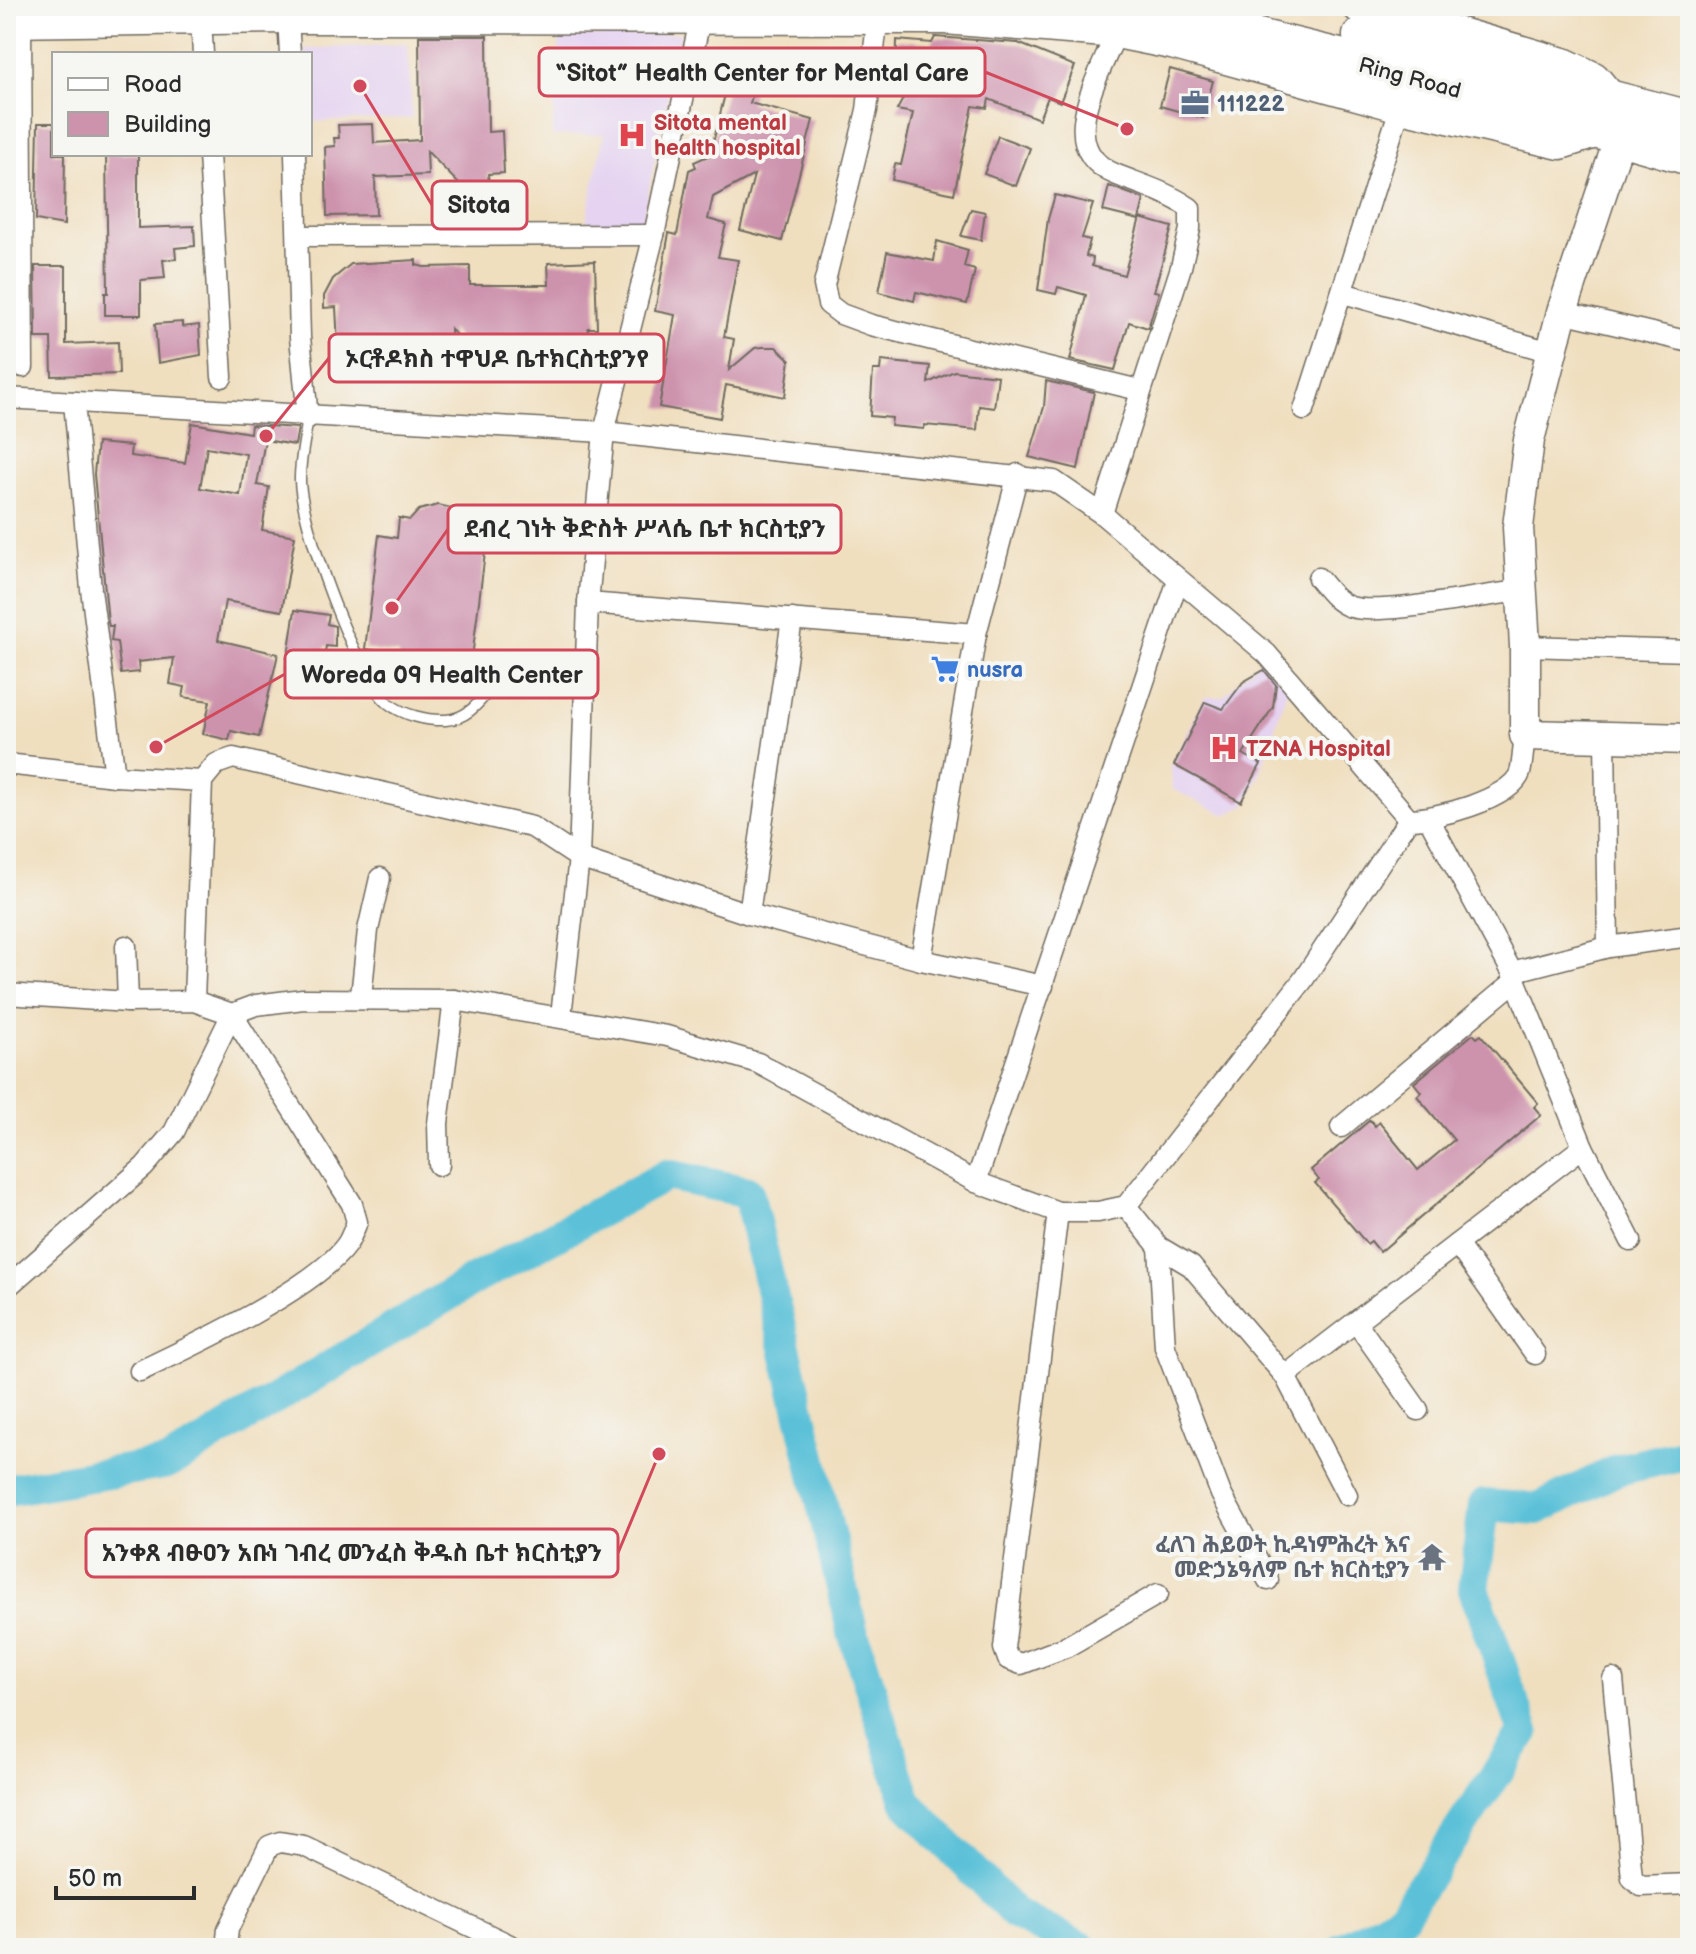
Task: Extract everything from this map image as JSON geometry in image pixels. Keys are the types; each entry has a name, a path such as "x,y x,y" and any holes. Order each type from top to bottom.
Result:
{"highway":[{"name":"Ring Road","path":"1243,6 1616,127 1690,156"},
{"name":"Ring Road","path":"1122,19 1396,72 1616,127 1690,120"},
{"path":"1616,127 1690,177"}],"main road":[{"path":"13,20 701,15 1122,19 1401,105 1560,142 1616,127 1593,79 1563,65 1372,7"}],"street":[{"path":"561,1016 579,858 588,603 604,432 654,235 701,15"},
{"path":"878,15 867,110 824,285 828,304 841,314 871,325 1139,390"},
{"path":"288,16 290,52"},
{"path":"201,19 203,52"},
{"path":"1102,514 1139,390 1181,267 1190,229 1190,208 1173,195 1113,174 1093,162 1083,146 1082,122 1122,19"},
{"path":"13,20 14,206 23,367"},
{"path":"1304,410 1401,105"},
{"path":"6,1288 144,1167 174,1132 232,1014 256,1005 303,999 454,1000 667,1036 758,1063 976,1182 1058,1212 1098,1212 1126,1206 1303,980 1419,819 1508,789 1519,774 1525,735 1525,646 1518,527 1529,440 1562,312 1616,127"},
{"path":"209,156 222,377"},
{"path":"295,156 300,236 300,337 308,418"},
{"path":"300,236 654,235"},
{"path":"1343,293 1551,352"},
{"path":"1562,312 1690,342"},
{"path":"6,398 229,410 308,418 604,432 1018,474 1054,481 1102,514 1267,654 1419,819 1513,976 1583,1147 1631,1241"},
{"path":"74,402 91,589 115,776"},
{"path":"921,960 976,634 1018,474"},
{"path":"1318,578 1330,594 1349,607 1379,610 1520,591"},
{"path":"976,1182 1178,580"},
{"path":"588,603 976,634"},
{"path":"749,914 792,619"},
{"path":"1525,646 1690,651"},
{"path":"1525,735 1690,739"},
{"path":"1605,739 1608,947"},
{"path":"194,1001 202,781 216,764 233,758 532,827 579,858 749,914 921,960 1043,986"},
{"path":"6,764 115,776 202,781"},
{"path":"361,997 368,930 380,878"},
{"path":"1341,1127 1513,976 1608,947 1690,936"},
{"path":"126,946 128,1002"},
{"path":"6,994 128,1002 194,1001 232,1014 352,1204 357,1222 346,1246 272,1303 140,1371"},
{"path":"439,1165 438,1123 454,1000"},
{"path":"1285,1376 1583,1147"},
{"path":"1126,1206 1159,1247 1191,1266 1285,1376 1347,1495"},
{"path":"1058,1212 1004,1648 1008,1659 1021,1664 1066,1647 1158,1594"},
{"path":"1457,1244 1535,1354"},
{"path":"1159,1247 1165,1347 1221,1494 1268,1580"},
{"path":"1356,1322 1418,1410"},
{"path":"1613,1679 1632,1878 1641,1886 1690,1884"},
{"path":"226,1948 228,1929 269,1846 280,1842 304,1846 516,1948"}],"lane":[{"path":"308,418 300,480 314,541 361,665 388,703 422,719 449,720 467,714 486,698 499,680 518,669 585,673"}],"shaded area":[{"name":"Sitota mental health hospital","path":"681,33 639,236 583,236 604,134 552,136 560,37"},
{"path":"408,44 412,118 312,122 312,52 302,52 302,49"},
{"name":"TZNA Hospital","path":"1264,656 1289,684 1259,777 1244,806 1226,815 1172,789 1171,767 1205,697 1222,697"}],"building":[{"path":"419,36 487,36 488,132 502,131 504,173 488,174 489,183 459,184 427,151 428,175 375,177 376,215 327,216 325,147 335,146 334,138 339,138 338,125 373,124 374,143 420,140"},
{"path":"935,37 1018,43 1075,66 1060,102 1048,97 1039,119 989,99 987,108 973,106 954,194 892,180 895,164 901,165 913,113 897,110 915,76 896,75 897,40 932,43"},
{"path":"1170,69 1213,81 1203,118 1160,106"},
{"path":"727,86 753,93 750,103 813,120 782,241 740,230 754,175 713,197 708,219 726,224 718,257 738,260 724,337 734,339 729,370 755,348 776,347 790,360 785,397 726,385 720,418 659,407 675,315 655,311 669,233 677,235 689,170 696,167 694,162 710,155"},
{"path":"38,123 52,123 52,156 65,156 64,225 36,220"},
{"path":"998,136 1030,148 1016,186 984,174"},
{"path":"106,156 138,156 138,228 194,226 195,246 175,248 176,259 163,260 165,278 141,280 141,315 105,315 105,293 108,293"},
{"path":"1109,186 1144,199 1139,220 1103,211"},
{"path":"1055,195 1093,204 1082,238 1090,240 1086,256 1093,258 1092,266 1124,275 1140,218 1172,227 1154,291 1159,292 1148,328 1129,322 1115,370 1070,360 1086,295 1058,287 1056,294 1038,290 1048,219"},
{"path":"971,209 985,212 981,240 961,236"},
{"path":"937,241 968,250 964,267 975,270 967,304 916,292 914,301 879,292 887,252 934,261"},
{"path":"416,260 416,265 424,267 470,266 470,285 549,285 548,263 595,261 597,328 588,328 588,344 566,345 576,373 559,373 548,380 540,372 540,344 501,349 487,365 484,362 479,364 451,329 452,361 379,363 378,352 343,354 338,345 336,307 324,308 324,296 333,279 351,264"},
{"path":"35,266 66,266 66,344 118,342 119,374 52,376 51,338 36,338"},
{"path":"182,322 182,327 199,325 201,355 158,363 155,324"},
{"path":"881,361 930,366 928,383 954,371 998,376 994,408 979,406 977,430 925,425 924,429 891,426 892,418 870,416 873,370 880,370"},
{"path":"1046,381 1094,392 1078,469 1029,457 1044,407"},
{"path":"192,423 250,433 251,425 298,428 295,445 265,440 257,485 269,487 262,530 295,536 282,611 225,601 218,640 278,654 259,737 231,731 229,740 203,734 210,701 183,697 185,687 170,684 174,658 138,662 139,672 121,674 117,642 111,641 113,626 109,626 108,622 94,474 97,443 131,446 130,456 185,463","holes":["207,447 246,454 240,495 200,488"]},
{"path":"438,505 451,508 464,530 479,532 476,552 485,553 471,666 440,661 438,676 397,670 399,654 365,649 379,535 397,538 399,518 410,520 419,510"},
{"path":"295,610 329,615 327,624 335,626 335,647 326,646 321,674 286,668"},
{"name":"TZNA Hospital","path":"1264,670 1276,685 1273,707 1243,754 1261,764 1241,802 1174,765 1205,702 1223,709 1243,682"},
{"path":"1473,1034 1477,1038 1481,1035 1538,1103 1534,1107 1541,1115 1380,1252 1371,1241 1367,1244 1315,1183 1319,1180 1311,1170 1370,1120 1375,1126 1379,1122 1418,1170 1454,1140 1417,1096 1421,1092 1414,1083"}],"waterway":[{"path":"6,1490 169,1463 477,1278 667,1175 748,1192 852,1630 907,1803 1016,1915 1082,1948"},
{"path":"1344,1948 1402,1916 1524,1732 1474,1589 1484,1505 1538,1509 1617,1470 1690,1453"}],"place":[{"name":"Sitota","path":"360,86"},
{"name":"111222","path":"1195,103"},
{"name":"“Sitot” Health Center for Mental Care","path":"1127,129"},
{"name":"Sitota mental health hospital","path":"632,135"},
{"name":"ኦርቶዶክስ ተዋህዶ ቤተክርስቲያንየ","path":"266,436"},
{"name":"ደብረ ገነት ቅድስት ሥላሴ ቤተ ክርስቲያን","path":"392,608"},
{"name":"nusra","path":"945,669"},
{"name":"Woreda 09 Health Center","path":"156,747"},
{"name":"TZNA Hospital","path":"1224,748"},
{"name":"አንቀጸ ብፁዐን አቡነ ገብረ መንፈስ ቅዱስ ቤተ ክርስቲያን","path":"659,1454"},
{"name":"ፈለገ ሕይወት ኪዳነምሕረት እና መድኃኔዓለም ቤተ ክርስቲያን","path":"1432,1557"}]}
